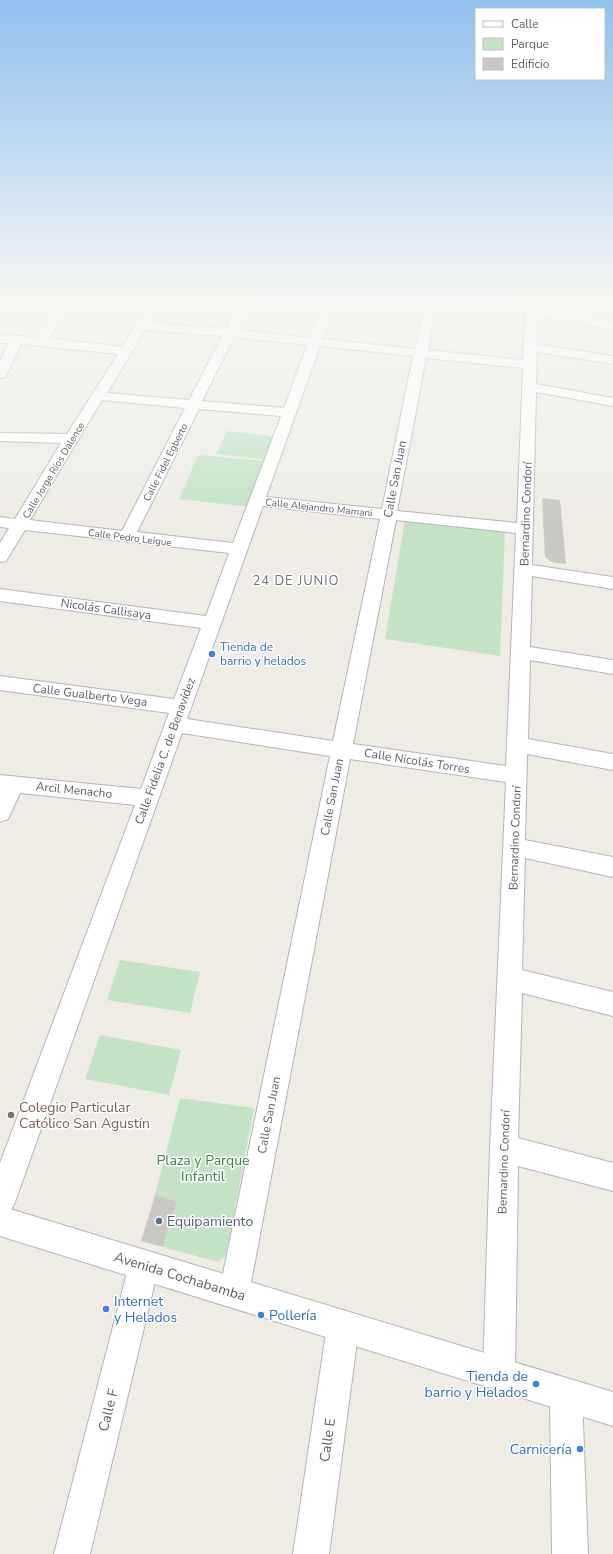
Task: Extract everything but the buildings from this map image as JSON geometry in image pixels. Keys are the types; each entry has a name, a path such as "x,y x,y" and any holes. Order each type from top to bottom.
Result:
{"main road":[{"name":"Avenida Cochabamba","path":"0,1221 613,1409"}],"street":[{"name":"Calle Jorge Ríos Dalence","path":"0,557 112,374"},
{"name":"Calle Fidel Egberto","path":"127,537 209,374"},
{"name":"Calle Fidelia C. de Benavídez","path":"0,1202 304,374"},
{"name":"Calle San Juan","path":"234,1293 416,374"},
{"name":"Bernardino Condorí","path":"499,1374 504,1148 518,776 530,374"},
{"path":"530,387 613,402"},
{"path":"98,396 289,413"},
{"path":"0,437 71,439"},
{"name":"Calle Alejandro Mamani","path":"257,500 525,529"},
{"name":"Calle Pedro Leigue","path":"0,522 239,550"},
{"path":"524,569 613,583"},
{"name":"Nicolás Callisaya","path":"0,595 212,623"},
{"path":"522,652 613,667"},
{"name":"Calle Gualberto Vega","path":"0,683 178,716"},
{"name":"Calle Nicolás Torres","path":"178,716 341,750 518,776"},
{"path":"519,745 613,762"},
{"path":"0,813 7,783"},
{"name":"Arcil Menacho","path":"7,783 148,798"},
{"path":"515,847 613,867"},
{"path":"511,979 613,1004"},
{"path":"504,1148 613,1177"},
{"name":"Calle F","path":"72,1554 144,1265"},
{"name":"Calle E","path":"312,1554 343,1326"},
{"path":"566,1395 570,1554"}],"green space":[{"path":"227,431 286,438 277,461 216,454"},
{"path":"198,455 276,462 261,508 179,499"},
{"path":"405,520 505,531 500,656 385,639"},
{"path":"120,960 200,972 190,1013 107,1000"},
{"path":"100,1035 181,1050 169,1095 85,1079"},
{"name":"Plaza y Parque Infantil","path":"180,1098 254,1108 226,1256 218,1262 163,1247 177,1201 155,1195"}],"place":[{"name":"Tienda de barrio y helados","path":"212,654"},
{"name":"Colegio Particular Católico San Agustín","path":"11,1115"},
{"name":"Equipamiento","path":"159,1221"},
{"name":"Internet y Helados","path":"106,1309"},
{"name":"Pollería","path":"261,1315"},
{"name":"Tienda de barrio y Helados","path":"536,1384"},
{"name":"Carnicería","path":"580,1449"}],"district":[{"name":"24 DE JUNIO","path":"296,580"}]}
